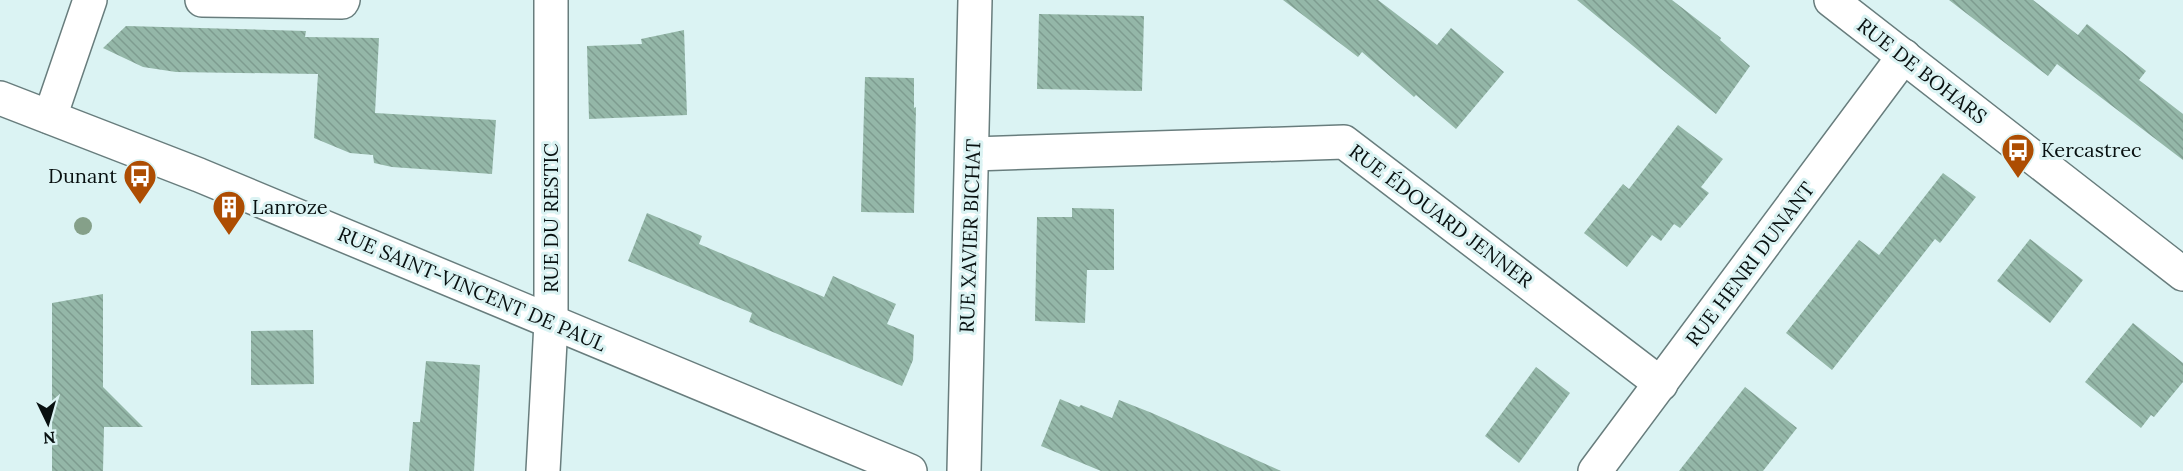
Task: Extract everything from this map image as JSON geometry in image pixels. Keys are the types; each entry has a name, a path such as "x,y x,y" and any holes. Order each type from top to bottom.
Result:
{"street":[{"path":"50,117 90,0"},
{"path":"202,0 342,2 343,0"},
{"name":"RUE DU RESTIC","path":"543,471 551,323 551,0"},
{"name":"RUE XAVIER BICHAT","path":"964,471 975,0"},
{"name":"RUE DE BOHARS","path":"1831,0 2183,274"},
{"name":"RUE HENRI DUNANT","path":"1595,471 1904,56"},
{"name":"RUE SAINT-VINCENT DE PAUL","path":"0,98 199,175 910,471"},
{"name":"RUE ÉDOUARD JENNER","path":"973,154 1344,142 1661,384"}],"building":[{"path":"1283,0 1378,0 1437,45 1451,28 1504,72 1456,129 1416,95 1414,97 1362,52 1358,57"},
{"path":"1577,0 1672,0 1721,38 1720,40 1750,66 1716,114"},
{"path":"1949,0 2033,0 2078,35 2087,24 2146,71 2139,80 2183,114 2183,160 2057,64 2048,76"},
{"path":"1039,14 1144,16 1142,91 1037,89"},
{"path":"126,26 306,31 305,37 379,38 375,113 496,120 492,174 392,167 374,163 373,155 350,153 314,138 318,74 176,72 143,67 103,48"},
{"path":"684,30 687,115 589,119 587,46 642,44 641,39"},
{"path":"865,77 914,78 914,108 916,107 914,213 861,212"},
{"path":"1678,125 1723,159 1701,187 1709,193 1680,228 1674,224 1661,241 1652,235 1627,267 1584,233 1623,184 1629,189"},
{"path":"1943,173 1976,197 1940,243 1935,239 1832,370 1786,333 1859,240 1879,255"},
{"path":"1072,208 1114,209 1114,270 1087,270 1085,323 1035,321 1037,217 1072,217"},
{"path":"647,213 702,236 699,244 824,297 833,276 896,304 887,324 914,335 913,360 902,386 749,322 752,313 628,261"},
{"path":"2030,239 2083,280 2050,323 1997,281"},
{"path":"103,294 103,387 143,427 104,427 103,471 52,471 52,303"},
{"path":"2133,323 2183,363 2183,382 2154,417 2151,415 2141,428 2085,382"},
{"path":"313,330 314,384 251,385 251,331"},
{"path":"426,361 480,365 474,471 409,471 413,422 420,422"},
{"path":"1536,367 1570,393 1519,463 1485,436"},
{"path":"1745,387 1797,428 1763,471 1679,471"},
{"path":"1060,399 1112,418 1119,400 1281,471 1101,471 1041,446"}],"place":[{"name":"Kercastrec","path":"2018,179"},
{"name":"Dunant","path":"140,205"},
{"name":"Lanroze","path":"229,236"}]}
